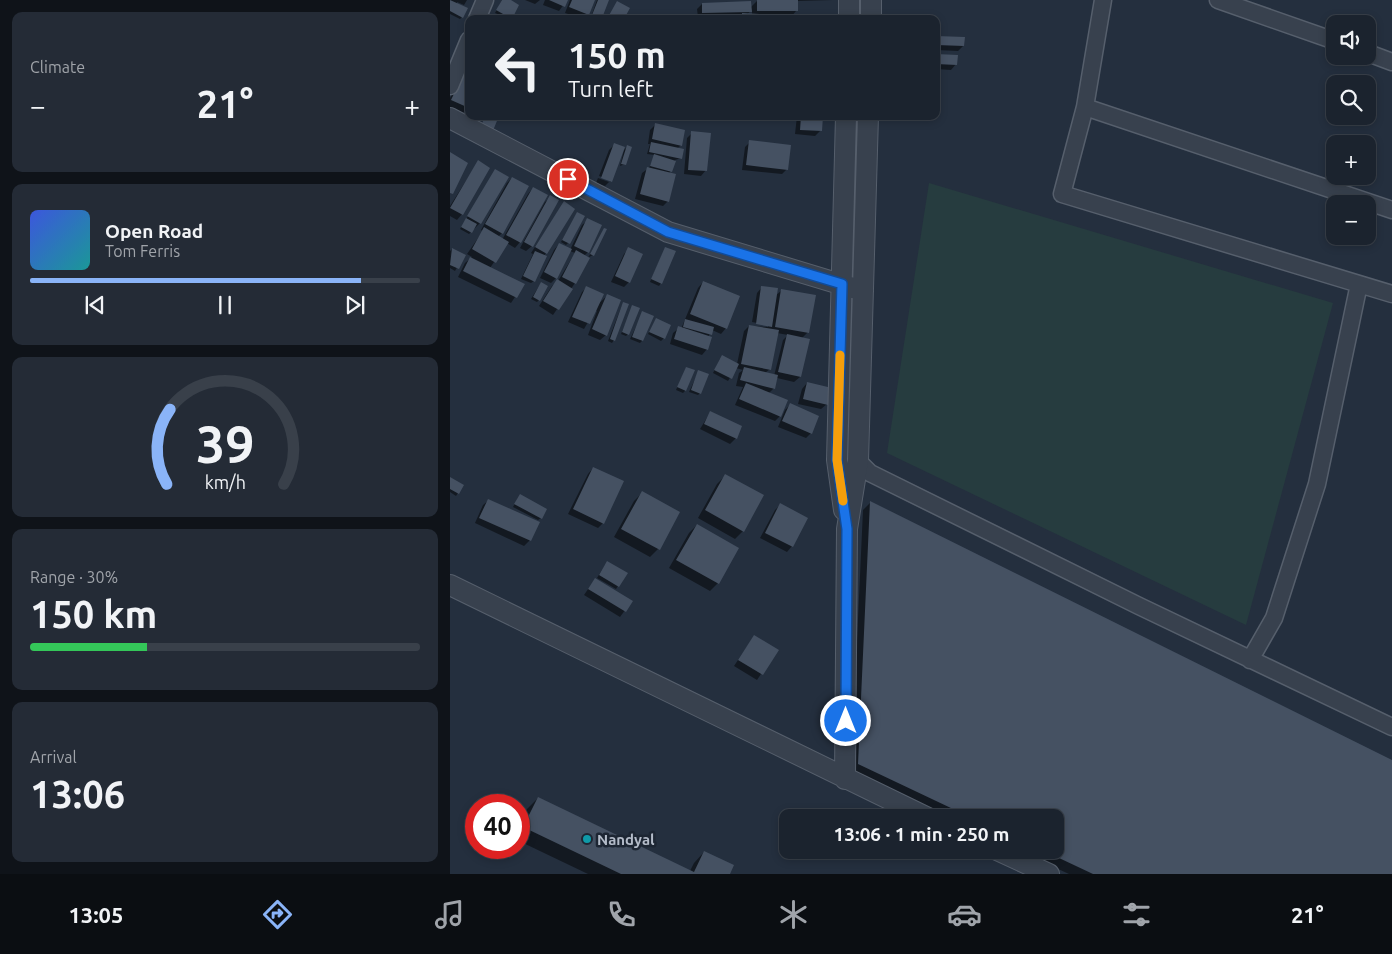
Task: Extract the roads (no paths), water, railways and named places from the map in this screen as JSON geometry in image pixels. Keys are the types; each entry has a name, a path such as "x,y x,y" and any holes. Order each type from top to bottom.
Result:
{"street":[{"path":"479,15 485,0"},
{"path":"849,0 849,15"},
{"path":"871,15 872,0"},
{"path":"1103,0 1085,106 1062,194 1392,294"},
{"path":"1218,0 1326,39"},
{"path":"450,86 465,50"},
{"path":"1376,56 1392,62"},
{"path":"1085,106 1392,210"},
{"path":"450,118 668,232 863,291"},
{"path":"845,779 847,529 837,460 846,120"},
{"path":"847,529 858,461 868,120"},
{"path":"1250,660 1274,618 1317,484 1359,284"},
{"path":"858,461 870,473 1250,660 1392,727"},
{"path":"450,585 909,809"},
{"path":"1016,859 1049,874"}],"place":[{"name":"Nandyal","path":"587,839"}]}
